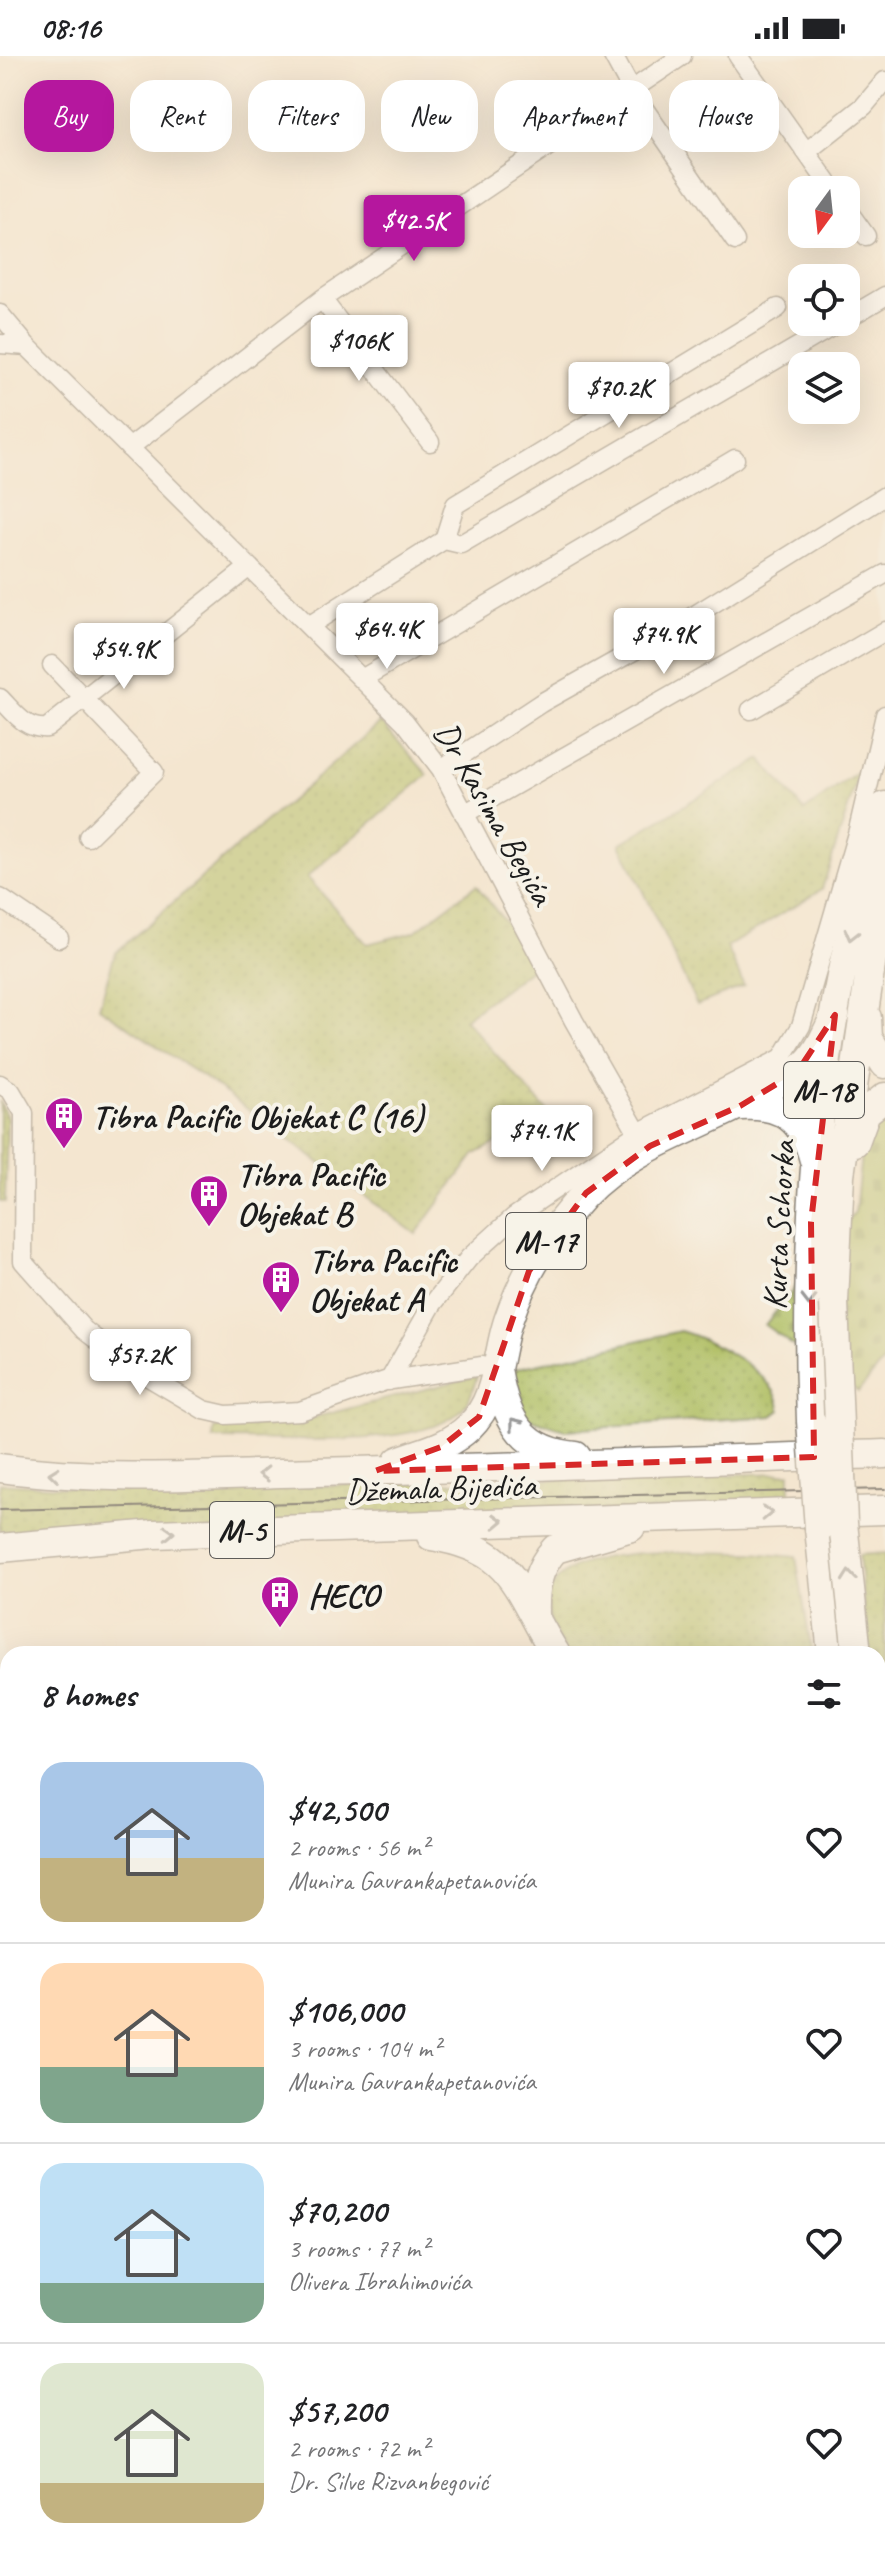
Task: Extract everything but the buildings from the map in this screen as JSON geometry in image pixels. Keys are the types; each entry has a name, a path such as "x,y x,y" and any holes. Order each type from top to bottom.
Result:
{"main road":[{"name":"Kurta Schorka","path":"831,1646 811,1421 835,1015 851,934 885,806"},
{"name":"Kurta Schorka","path":"828,1170 867,992 885,868"},
{"path":"867,992 868,1038 885,1064"},
{"path":"740,1106 809,1061 835,1015"},
{"path":"740,1106 765,1105 791,1118 828,1170 852,1157 859,1125 866,1112 885,1097"},
{"name":"M-17","path":"665,1464 555,1454 535,1444 509,1416 490,1369 514,1303 544,1245 586,1193 644,1140 740,1106"},
{"name":"Kurta Schorka","path":"824,1222 843,1523 856,1646"},
{"path":"375,1471 456,1438 479,1417 490,1369"},
{"name":"Džemala Bijedića","path":"0,1468 107,1477 665,1464 885,1454"},
{"name":"Džemala Bijedića","path":"0,1548 154,1534 885,1510"},
{"path":"535,1615 536,1583 546,1558 555,1549 568,1543 620,1532 643,1517"},
{"path":"392,1524 482,1548 509,1575 552,1646"}],"street":[{"path":"613,56 626,80"},
{"path":"648,80 682,56"},
{"path":"738,56 823,176"},
{"path":"806,152 864,106 885,81"},
{"path":"653,122 735,241"},
{"path":"129,448 322,299 541,152"},
{"path":"860,228 866,236"},
{"path":"860,311 885,296"},
{"path":"322,299 430,442"},
{"path":"310,625 444,540 455,505 778,308"},
{"name":"Dr Kasima Begića","path":"0,314 27,346 248,568 365,677 441,769 644,1140"},
{"path":"444,540 461,544 816,336"},
{"path":"0,344 27,346"},
{"path":"365,677 735,459"},
{"path":"441,769 541,703 671,630 885,496"},
{"path":"0,698 35,729 47,728 80,698 248,568"},
{"path":"464,814 885,574"},
{"path":"751,710 885,631"},
{"path":"52,665 80,698 154,772 88,837"},
{"path":"389,1381 417,1327 469,1258 514,1217 782,1058 801,1026 858,830 885,715"},
{"path":"0,898 59,938"},
{"path":"0,1084 11,1091 24,1113 23,1261 84,1330 111,1353 179,1398 204,1410 226,1415 300,1411 389,1381 490,1369"}],"highlighted area":[{"path":"835,1015 811,1222 814,1457 375,1471 441,1447 479,1417 529,1271 586,1193 650,1146 740,1106 798,1071"}],"green space":[{"path":"381,722 428,775 307,877 367,944 414,932 476,885 538,964 464,1019 551,1115 475,1154 416,1234 216,1086 99,1007 115,953"},
{"path":"761,759 804,811 860,771 822,889 727,947 744,986 697,1005 620,844"},
{"path":"809,1076 804,1119 768,1097"},
{"path":"0,1101 7,1118 5,1202 0,1202"},
{"path":"885,1116 885,1360 858,1392 765,1325 855,1212 863,1137"},
{"path":"680,1331 725,1350 756,1371 777,1397 780,1410 772,1416 565,1430 521,1416 511,1389 514,1369"},
{"path":"477,1376 468,1402 457,1414 436,1425 408,1433 341,1440 213,1439 214,1428 292,1423"},
{"path":"790,1473 790,1504 0,1539 0,1483 131,1491"},
{"path":"684,1552 796,1557 811,1646 563,1646 549,1614 552,1586 573,1568 604,1558"},
{"path":"885,1553 885,1646 867,1646 859,1555"}],"tram line":[{"path":"0,1510 885,1489"}],"place":[{"name":"Tibra Pacific Objekat C (16)","path":"64,1150"},
{"name":"Tibra Pacific Objekat B","path":"209,1228"},
{"name":"Tibra Pacific Objekat A","path":"281,1314"},
{"name":"HECO","path":"280,1629"}]}
